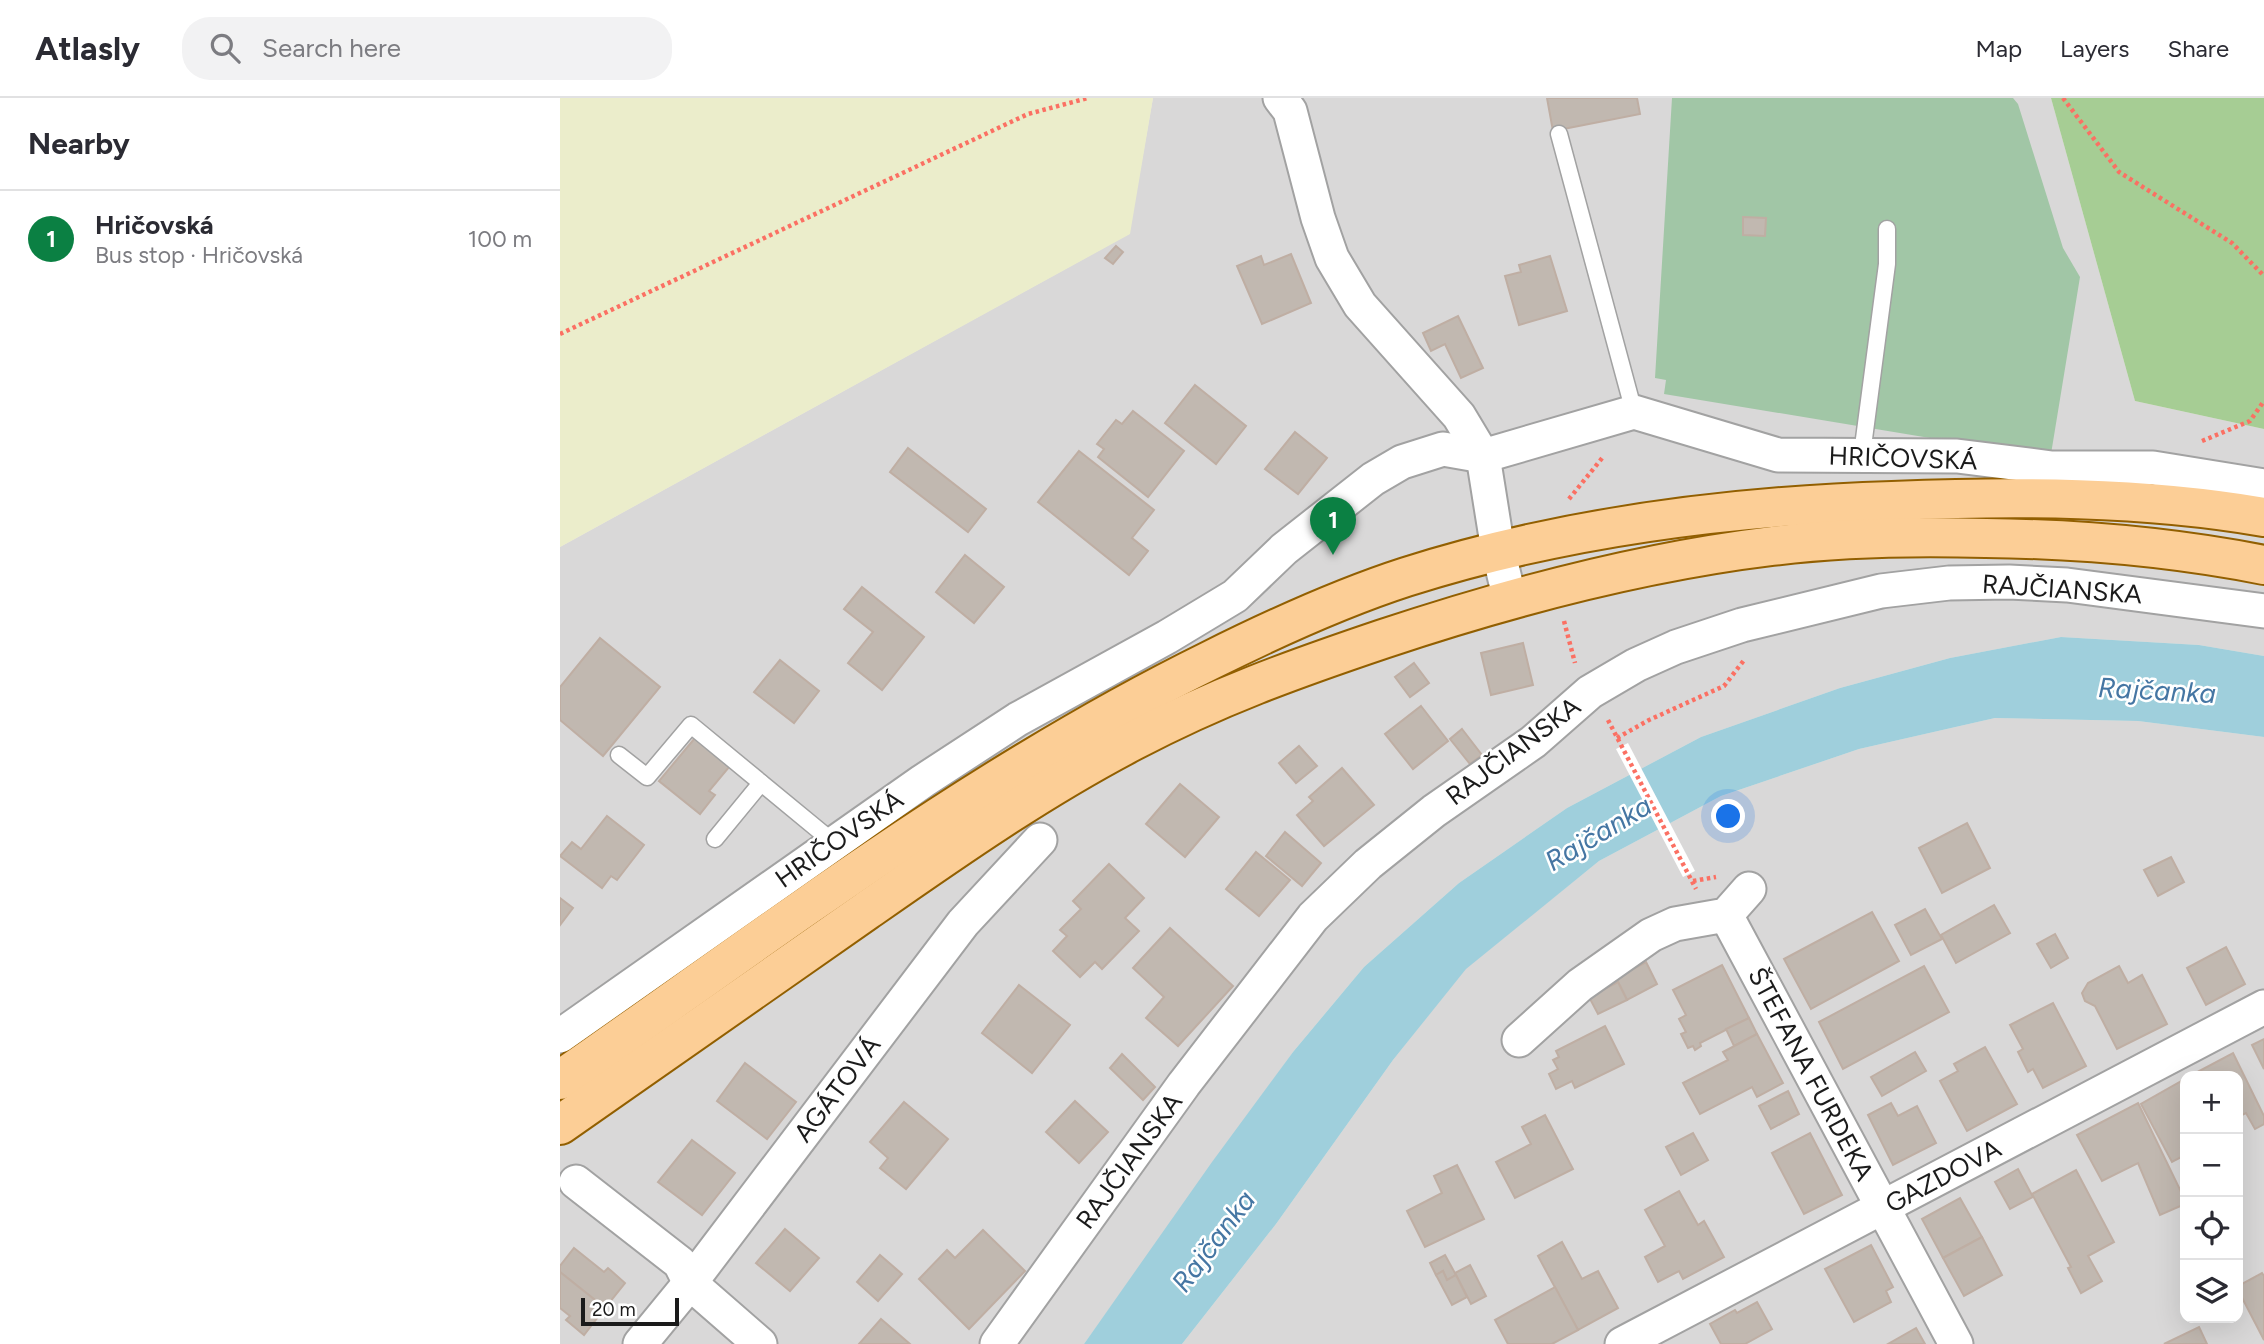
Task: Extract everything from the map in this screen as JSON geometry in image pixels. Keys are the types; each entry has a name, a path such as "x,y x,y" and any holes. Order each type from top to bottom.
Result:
{"main road":[{"name":"HRIČOVSKÁ","path":"560,1080 907,839 1046,748 1106,713 1312,612 1403,578 1498,550 1564,536 1767,507 1930,499 2082,500 2176,506 2264,517"},
{"path":"560,1125 976,836 1063,781 1129,743 1204,705 1267,678 1417,628 1510,600 1651,566 1774,545 1853,539 1929,537 2076,540 2172,550 2264,565"}],"street":[{"path":"1279,98 1290,111 1318,218 1332,258 1360,305 1459,416 1483,456 1498,550 1510,600"},
{"name":"HRIČOVSKÁ","path":"560,1036 833,842 1018,719 1167,637 1235,596 1284,550 1382,473 1402,462 1443,449 1483,456 1634,412 1778,455 1957,456 2052,468 2153,468 2264,486"},
{"name":"RAJČIANSKA","path":"997,1344 1184,1084 1313,917 1368,864 1434,811 1534,741 1590,692 1636,665 1676,647 1742,625 1881,591 1935,584 2009,582 2067,585 2264,611"},
{"name":"AGÁTOVÁ","path":"640,1344 690,1283 963,923 1040,840"},
{"path":"1519,1040 1580,985 1651,935 1675,924 1726,915 1749,889"},
{"name":"ŠTEFANA FURDEKA","path":"1726,915 1956,1344"},
{"name":"GAZDOVA","path":"1622,1344 2264,1007"},
{"path":"576,1181 680,1263 690,1283 760,1344"}],"lane":[{"path":"1559,134 1634,412"},
{"path":"1862,454 1887,264 1888,229"},
{"path":"620,755 648,777 691,725 833,842"},
{"path":"715,839 761,783"}],"path":[{"path":"560,334 1028,114 1088,98"},
{"path":"2063,98 2119,172 2232,243 2264,276"},
{"path":"2201,442 2250,421 2264,401"},
{"path":"1567,502 1615,443 1634,412"},
{"path":"1562,614 1577,671"},
{"path":"1617,737 1724,686 1753,649"},
{"path":"1607,718 1689,874"}],"shaded area":[{"path":"1153,98 2051,98 2135,401 2264,429 2264,656 2199,645 2061,637 1950,658 1840,688 1701,737 1567,808 1459,883 1364,967 1293,1052 1084,1344 560,1344 560,547 1129,234"},
{"path":"1995,718 2138,721 2264,737 2264,1344 1182,1344 1276,1224 1393,1060 1466,968 1599,861 1721,796 1859,749"}],"green space":[{"path":"560,98 1153,98 1130,234 560,547"},
{"path":"1672,98 2013,98 2018,104 2063,248 2080,277 2051,454 1960,443 1664,394 1666,380 1655,378"},
{"path":"2051,98 2264,98 2264,429 2135,401"}],"water":[{"name":"Rajčanka","path":"2061,637 2199,645 2264,656 2264,737 2138,721 1995,718 1859,749 1721,796 1599,861 1466,969 1393,1060 1276,1224 1182,1344 1084,1344 1293,1052 1364,967 1459,883 1567,808 1701,737 1840,688 1950,658"}],"pier":[{"path":"1628,743 1695,871 1683,877 1616,749"}],"building":[{"path":"1547,98 1637,98 1640,114 1553,131"},
{"path":"1743,217 1766,218 1765,236 1743,235"},
{"path":"1116,246 1123,252 1113,264 1105,258"},
{"path":"1291,254 1311,303 1262,324 1237,266 1261,256 1264,265"},
{"path":"1550,256 1567,311 1519,325 1505,276 1521,272 1519,265"},
{"path":"1458,316 1483,368 1461,378 1445,344 1431,351 1423,333"},
{"path":"1195,385 1246,426 1216,464 1165,423"},
{"path":"1133,411 1184,451 1148,497 1098,457 1104,449 1097,444 1116,420 1122,424"},
{"path":"1295,432 1327,458 1298,494 1265,469"},
{"path":"908,448 986,509 968,532 890,472"},
{"path":"1079,451 1154,510 1132,538 1148,551 1129,575 1038,502"},
{"path":"965,555 1004,587 974,623 936,592"},
{"path":"862,587 924,637 882,690 848,663 873,632 844,609"},
{"path":"600,638 660,687 603,756 560,720 560,687"},
{"path":"1523,643 1533,685 1491,695 1481,653"},
{"path":"780,660 819,691 794,723 754,692"},
{"path":"1414,663 1429,683 1410,697 1395,677"},
{"path":"1421,706 1448,741 1413,769 1385,734"},
{"path":"1462,729 1482,755 1470,764 1450,739"},
{"path":"695,738 730,766 709,791 715,795 700,814 659,781"},
{"path":"1299,746 1317,766 1296,783 1279,763"},
{"path":"1342,768 1374,805 1324,846 1297,815 1313,801 1309,797"},
{"path":"1180,784 1219,817 1185,857 1146,824"},
{"path":"607,816 644,845 617,880 611,876 602,888 560,856 572,842 581,849"},
{"path":"1967,823 1990,868 1942,893 1919,848"},
{"path":"1285,832 1321,863 1302,886 1266,856"},
{"path":"1256,852 1290,880 1259,916 1226,889"},
{"path":"2171,857 2184,882 2158,896 2144,870"},
{"path":"1109,864 1144,898 1125,918 1139,931 1102,969 1095,962 1080,977 1053,951 1067,936 1060,930 1081,909 1073,901"},
{"path":"560,898 573,908 560,925"},
{"path":"1994,905 2010,933 1956,963 1941,935"},
{"path":"1925,909 1942,939 1911,955 1895,925"},
{"path":"1872,912 1899,961 1811,1009 1784,959"},
{"path":"1170,928 1233,986 1178,1046 1146,1018 1164,997 1133,968"},
{"path":"2055,934 2068,958 2051,968 2037,944"},
{"path":"2226,947 2245,984 2206,1005 2187,968"},
{"path":"1646,962 1657,984 1627,1000 1616,978"},
{"path":"1722,965 1749,1018 1700,1043 1701,1046 1695,1050 1693,1046 1688,1048 1681,1034 1686,1032 1679,1019 1686,1015 1673,990"},
{"path":"1924,966 1949,1012 1843,1069 1819,1022"},
{"path":"2119,966 2128,983 2142,975 2167,1024 2117,1049 2095,1006 2085,1001 2082,993 2088,983"},
{"path":"1618,982 1627,1000 1598,1014 1589,997"},
{"path":"1019,985 1070,1025 1032,1073 982,1033"},
{"path":"2053,1003 2086,1066 2043,1088 2033,1069 2028,1072 2018,1052 2023,1049 2010,1025"},
{"path":"1749,1018 1757,1034 1734,1046 1726,1029"},
{"path":"1605,1026 1624,1064 1575,1088 1572,1081 1556,1089 1549,1074 1558,1069 1553,1060 1559,1057 1556,1051"},
{"path":"1757,1034 1783,1083 1757,1097 1752,1087 1700,1114 1683,1083 1728,1060 1723,1052"},
{"path":"2264,1039 2264,1069 2252,1045"},
{"path":"1985,1047 2017,1104 1967,1131 1940,1081 1958,1071 1954,1064"},
{"path":"1915,1052 1926,1071 1882,1096 1871,1077"},
{"path":"2233,1053 2242,1071 2199,1071"},
{"path":"1122,1054 1155,1087 1143,1100 1110,1068"},
{"path":"745,1063 796,1102 767,1139 717,1101"},
{"path":"2243,1073 2264,1116 2264,1124 2255,1129 2246,1113 2243,1114"},
{"path":"2180,1082 2180,1158 2172,1162 2141,1104"},
{"path":"1788,1091 1799,1114 1771,1129 1759,1106"},
{"path":"1075,1101 1108,1132 1079,1163 1046,1132"},
{"path":"904,1102 948,1139 906,1189 880,1168 888,1158 870,1142"},
{"path":"1891,1103 1898,1116 1917,1106 1936,1143 1893,1165 1868,1115"},
{"path":"2138,1103 2180,1190 2180,1206 2160,1215 2138,1163 2102,1181 2077,1135"},
{"path":"1545,1115 1573,1169 1515,1198 1496,1162 1531,1144 1522,1127"},
{"path":"1693,1133 1708,1160 1681,1175 1666,1147"},
{"path":"1810,1133 1842,1195 1804,1214 1772,1153"},
{"path":"692,1140 735,1173 702,1215 658,1182"},
{"path":"1457,1165 1484,1219 1425,1247 1407,1211 1442,1193 1434,1176"},
{"path":"2018,1169 2033,1197 2010,1209 1995,1182"},
{"path":"2076,1170 2114,1242 2088,1256 2102,1281 2081,1293 2068,1268 2071,1267 2032,1194"},
{"path":"1679,1191 1698,1225 1704,1221 1724,1257 1683,1279 1679,1271 1658,1282 1645,1257 1665,1246 1645,1210"},
{"path":"1960,1198 1982,1237 1943,1258 1922,1219"},
{"path":"785,1229 819,1258 790,1291 756,1263"},
{"path":"983,1230 1025,1271 969,1329 919,1279 947,1250 955,1258"},
{"path":"1982,1237 2002,1275 1964,1296 1943,1258"},
{"path":"1562,1242 1582,1279 1598,1271 1618,1308 1578,1330 1538,1256"},
{"path":"1871,1245 1893,1287 1886,1291 1891,1302 1854,1322 1825,1269"},
{"path":"574,1248 604,1272 608,1268 625,1283 605,1308 560,1272 560,1266"},
{"path":"880,1255 902,1274 878,1301 857,1282"},
{"path":"1445,1255 1456,1275 1447,1280 1443,1271 1436,1275 1430,1263"},
{"path":"1470,1265 1486,1296 1471,1304 1455,1273"},
{"path":"1443,1271 1447,1280 1456,1275 1467,1297 1452,1305 1436,1275"},
{"path":"560,1272 605,1308 584,1335 566,1320 570,1316 560,1308"},
{"path":"2262,1273 2264,1276 2264,1340 2243,1300 2243,1283"},
{"path":"1555,1287 1578,1330 1552,1344 1508,1344 1495,1320"},
{"path":"1757,1302 1772,1329 1745,1344 1721,1344 1710,1324"},
{"path":"881,1319 910,1344 859,1344"},
{"path":"2199,1327 2207,1344 2164,1344"},
{"path":"1916,1328 1925,1344 1888,1344"}],"place":[{"name":"Hričovská","path":"1333,555"}]}
